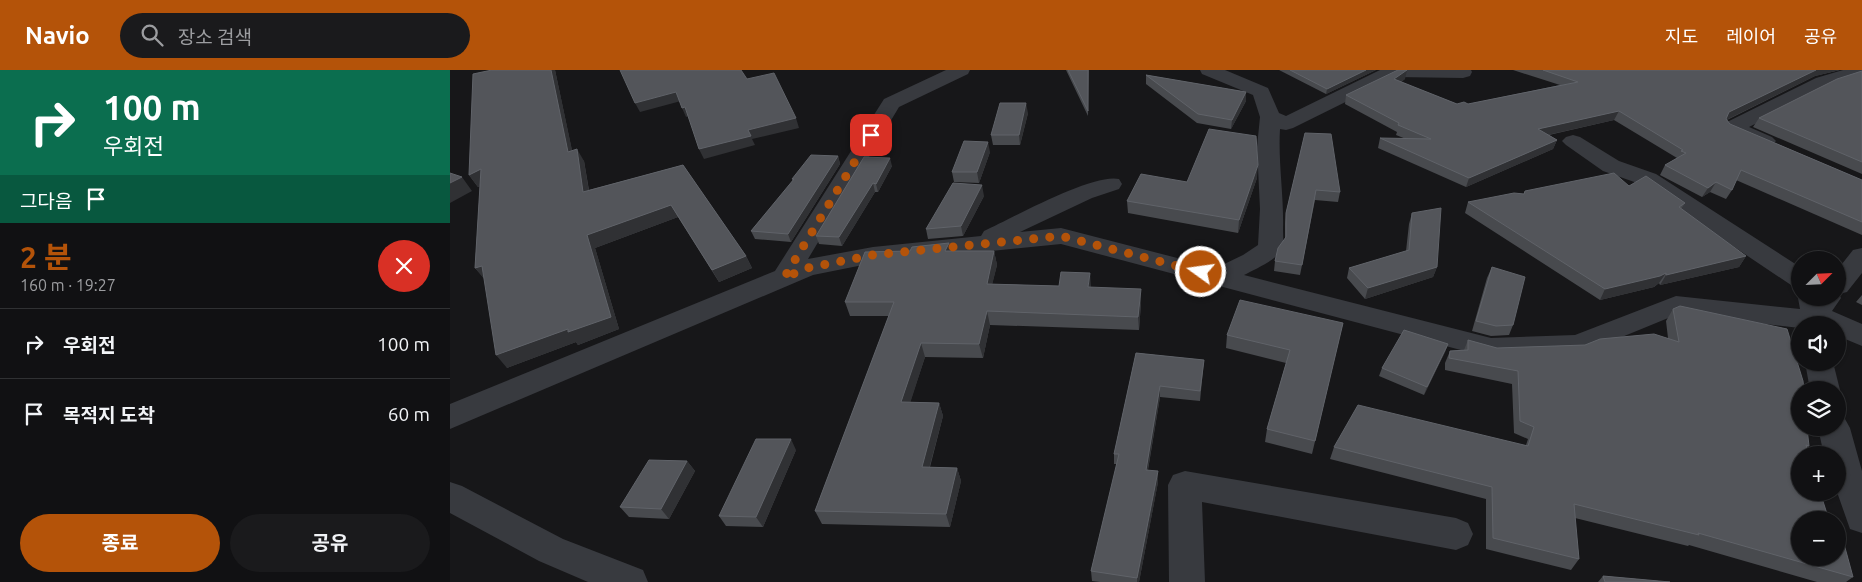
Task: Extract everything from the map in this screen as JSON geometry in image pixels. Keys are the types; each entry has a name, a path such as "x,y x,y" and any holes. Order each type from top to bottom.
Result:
{"street":[{"path":"784,278 891,103 961,70"},
{"path":"1208,70 1261,92 1270,117 1268,147 1272,209 1270,248 1252,262 1219,277"},
{"path":"1784,149 1732,126 1823,82 1862,70"},
{"path":"1270,117 1286,124 1392,71 1463,72"},
{"path":"1573,141 1611,166 1648,179 1791,273"},
{"path":"975,245 1084,194 1111,184"},
{"path":"450,417 807,268 873,255 1061,236 1491,348 1578,345 1676,305 1814,311 1862,336"},
{"path":"1846,276 1862,256"},
{"path":"1836,436 1840,454 1862,518"},
{"path":"1187,582 1185,484 1456,534"},
{"path":"450,496 551,550 630,582"}],"building":[{"path":"492,70 551,70 568,152 577,149 583,192 683,165 746,256 712,270 671,205 587,235 611,317 568,332 568,329 496,355 482,266 475,268 481,169 469,175 473,74"},
{"path":"620,70 741,70 747,79 774,73 796,118 748,130 751,136 699,149 685,107 682,108 676,92 635,103"},
{"path":"1068,70 1088,70 1088,111"},
{"path":"1290,70 1366,70 1327,89"},
{"path":"1398,70 1407,70 1394,79 1457,104 1464,102 1468,104 1578,82 1543,70 1816,70 1729,112 1726,119 1730,124 1862,180 1862,222 1741,170 1732,190 1716,182 1708,188 1665,165 1686,153 1681,151 1683,150 1619,111 1538,129 1557,140 1469,178 1380,138 1431,139 1398,125 1399,123 1346,95"},
{"path":"1862,71 1862,162 1759,118 1837,79"},
{"path":"1146,75 1246,92 1232,120 1198,114"},
{"path":"1000,103 1026,103 1019,135 991,135"},
{"path":"1209,129 1256,136 1258,165 1239,220 1127,201 1141,174 1187,182"},
{"path":"1305,133 1331,134 1340,192 1316,190 1302,265 1275,261 1278,248 1286,237 1286,213"},
{"path":"964,141 988,142 977,172 952,172"},
{"path":"811,155 838,156 788,234 751,231 794,179 792,179"},
{"path":"864,157 890,158 876,184 873,183 839,237 816,236"},
{"path":"450,173 462,177 450,183"},
{"path":"1614,173 1629,186 1646,176 1685,203 1679,207 1746,256 1666,275 1666,273 1605,289 1468,202 1514,193 1524,194 1525,191"},
{"path":"953,183 982,185 961,226 926,229"},
{"path":"1441,208 1437,267 1368,288 1349,268 1409,250 1412,213"},
{"path":"949,243 945,251 994,251 987,284 1059,286 1061,272 1090,273 1088,287 1141,289 1138,317 987,311 979,344 921,343 901,402 939,403 922,467 957,468 946,514 815,511 894,302 845,302 865,252 910,251 912,247"},
{"path":"1492,267 1525,277 1513,325 1496,326 1476,321"},
{"path":"1240,300 1343,323 1315,441 1267,429 1290,350 1227,335"},
{"path":"1680,306 1787,329 1791,342 1791,371 1800,371 1803,381 1791,381 1791,436 1808,436 1809,446 1791,446 1791,501 1823,501 1826,511 1791,511 1791,559 1698,533 1699,535 1574,504 1579,559 1493,538 1492,487 1334,447 1358,405 1528,446 1534,427 1520,421 1518,371 1449,358 1450,351 1468,350 1468,340 1497,348 1585,345 1600,339 1654,334 1679,342 1673,309"},
{"path":"1404,330 1448,344 1427,387 1382,368"},
{"path":"1136,353 1204,360 1200,391 1160,386 1146,470 1158,471 1137,578 1091,571 1119,454 1114,454"},
{"path":"756,439 791,439 756,517 719,516"},
{"path":"649,460 687,461 661,509 620,507"},
{"path":"1846,551 1853,577 1814,566 1846,566"},
{"path":"1603,576 1670,582 1605,582"}],"route":[{"path":"871,135 784,278 807,268 873,255 1061,236 1201,272"}]}
